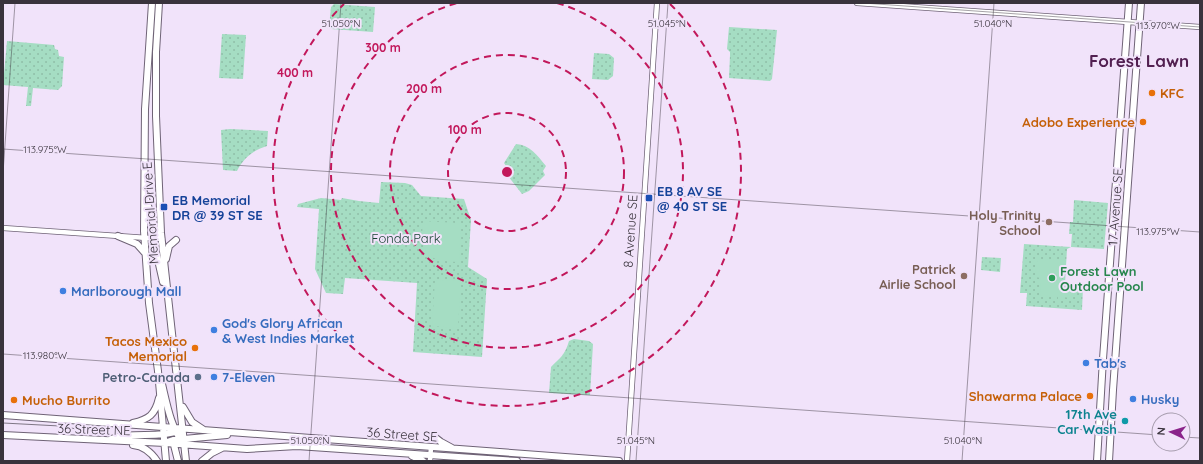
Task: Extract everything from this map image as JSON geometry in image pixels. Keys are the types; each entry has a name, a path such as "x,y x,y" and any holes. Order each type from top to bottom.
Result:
{"main road":[{"name":"Memorial Drive E","path":"152,3 145,109 144,238 150,310 160,394 169,431 165,443 166,461"},
{"name":"Memorial Drive E","path":"159,3 156,52 156,116 162,239 186,461"},
{"name":"17 Avenue SE","path":"1097,461 1102,359 1129,3"},
{"name":"17 Avenue SE","path":"1109,461 1113,384 1141,3"},
{"path":"144,186 153,225 156,232 162,239"},
{"path":"118,236 136,244 145,253"},
{"path":"153,238 169,306"},
{"path":"165,262 169,246 176,240"},
{"path":"158,371 169,431 178,461"},
{"path":"130,424 146,419 152,414 155,410 160,394"},
{"path":"180,402 192,422 206,430"},
{"name":"36 Street NE","path":"3,416 130,424 169,431 183,429"},
{"name":"36 Street SE","path":"183,429 206,430 234,434 619,461"},
{"path":"107,440 118,437 169,431 183,441"},
{"path":"165,443 234,434"},
{"name":"36 Street NE","path":"3,435 165,443"},
{"path":"432,435 441,442 455,449"},
{"path":"118,441 144,448 153,455 157,461"},
{"name":"36 Street SE","path":"183,441 224,448 258,449 297,446 405,453 430,458 517,461"},
{"path":"202,461 212,453 224,448"},
{"path":"405,453 423,461"}],"street":[{"name":"8 Avenue SE","path":"626,461 657,3"},
{"path":"857,3 1200,27"},
{"path":"3,228 162,239"},
{"path":"430,458 431,447"}],"green space":[{"path":"334,4 375,7 373,32 331,29 329,27 331,7"},
{"path":"729,27 777,30 772,79 770,81 729,78 730,52 727,49"},
{"path":"222,34 246,35 243,79 219,78"},
{"path":"7,41 54,45 55,49 58,50 59,56 64,57 62,86 58,90 33,88 31,106 26,106 28,87 3,85"},
{"path":"594,53 609,54 614,58 613,76 608,80 592,79"},
{"path":"221,130 268,131 267,146 257,150 249,156 237,171 223,170"},
{"path":"516,144 529,148 546,166 543,171 545,175 529,191 522,194 504,171 506,166 504,163"},
{"name":"Fonda Park","path":"381,182 405,183 412,185 421,196 464,199 471,220 468,267 487,279 482,357 413,352 417,283 345,278 343,294 326,293 315,269 319,209 297,207 298,204 321,198 341,200 342,198 379,203"},
{"path":"1074,200 1108,203 1104,249 1071,247 1072,234 1069,234 1070,222 1073,222"},
{"path":"423,221 457,223 461,227 459,262 439,260 427,254 423,241"},
{"path":"1024,244 1071,247 1067,249 1065,284 1083,287 1082,310 1026,306 1027,293 1020,293"},
{"path":"982,257 1001,258 1000,272 981,270"},
{"name":"Forest Lawn Outdoor Pool","path":"1043,259 1045,261 1049,259 1066,260 1063,266 1062,285 1073,286 1072,298 1061,297 1061,299 1058,299 1058,297 1049,296 1049,298 1044,298 1044,296 1040,296 1041,278 1035,277 1036,263 1038,260"},
{"path":"435,280 461,281 458,328 432,326"},
{"path":"574,339 589,341 593,344 590,395 549,393 551,367 560,359 569,341"}],"tram line":[{"path":"3,423 60,426 82,430"}],"place":[{"name":"KFC","path":"1152,93"},
{"name":"Adobo Experience","path":"1143,122"},
{"name":"EB 8 AV SE @ 40 ST SE","path":"649,198"},
{"name":"EB Memorial DR @ 39 ST SE","path":"164,207"},
{"name":"Holy Trinity School","path":"1049,222"},
{"name":"Patrick Airlie School","path":"964,276"},
{"name":"Forest Lawn Outdoor Pool","path":"1052,278"},
{"name":"Marlborough Mall","path":"63,291"},
{"name":"God's Glory African & West Indies Market","path":"214,330"},
{"name":"Tacos Mexico Memorial","path":"195,348"},
{"name":"Tab's","path":"1086,363"},
{"name":"Petro-Canada","path":"198,377"},
{"name":"7-Eleven","path":"214,377"},
{"name":"Shawarma Palace","path":"1090,396"},
{"name":"Husky","path":"1133,399"},
{"name":"Mucho Burrito","path":"14,400"},
{"name":"17th Ave Car Wash","path":"1125,421"}],"district":[{"name":"Forest Lawn","path":"1139,60"}]}
